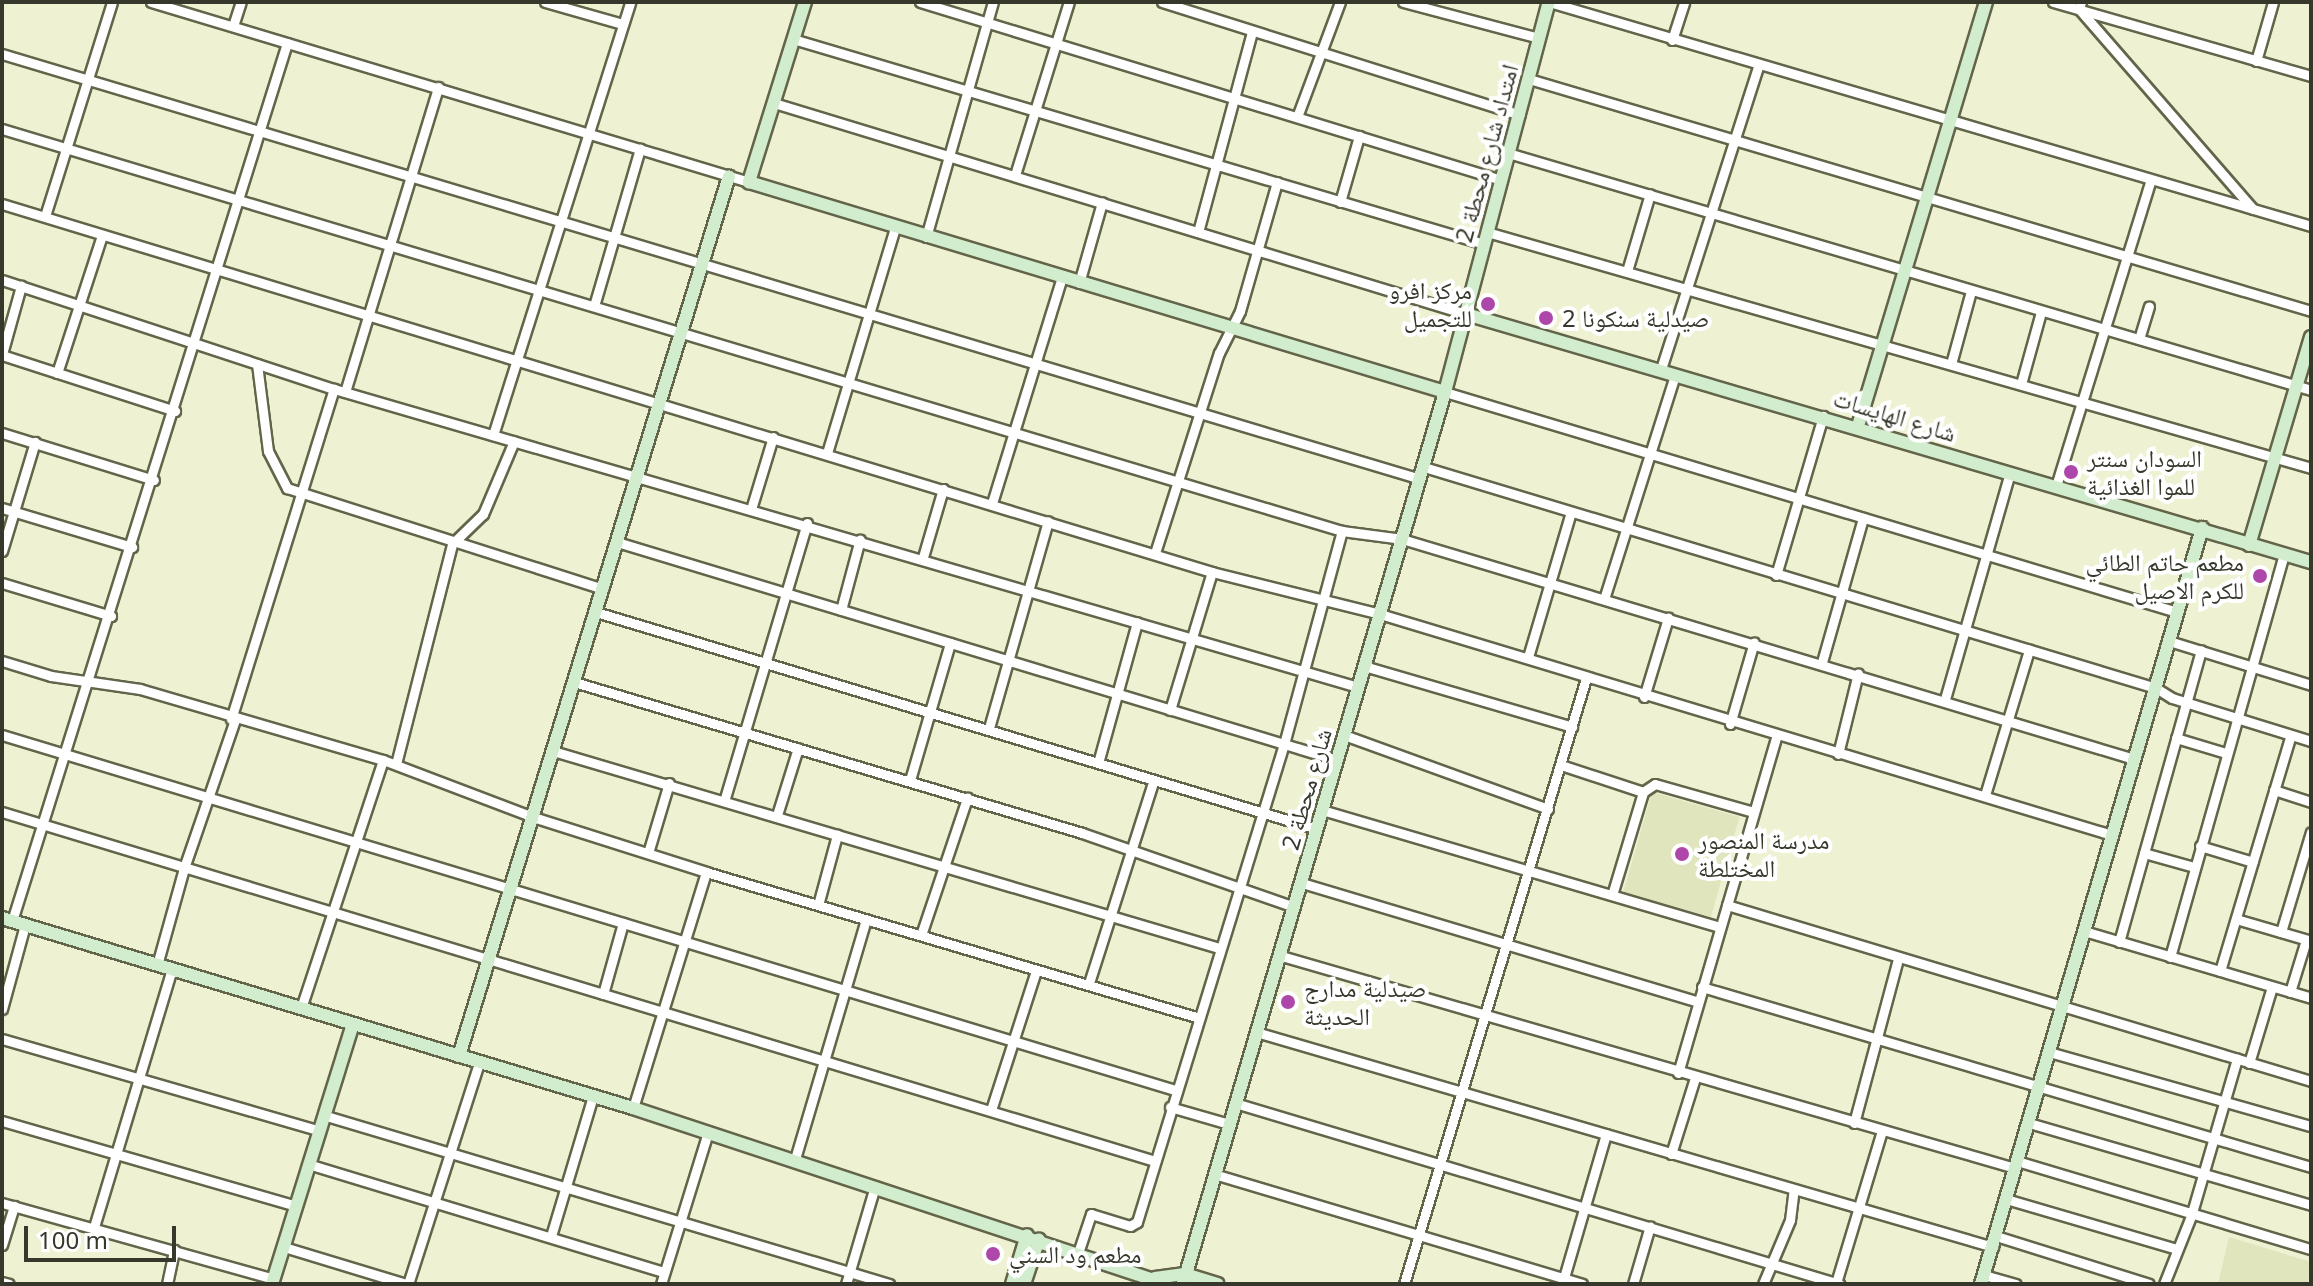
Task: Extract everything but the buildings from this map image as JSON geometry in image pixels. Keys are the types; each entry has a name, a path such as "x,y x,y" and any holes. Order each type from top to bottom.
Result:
{"street":[{"path":"45,216 112,2"},
{"path":"151,2 2177,612"},
{"path":"233,26 241,2"},
{"path":"545,2 623,24"},
{"path":"493,435 630,2"},
{"path":"749,182 805,2"},
{"path":"920,2 1501,180"},
{"path":"926,237 993,2"},
{"path":"1015,175 1069,2"},
{"path":"1297,117 1324,52 1340,2"},
{"path":"1403,2 1539,38"},
{"path":"1549,2 2311,226"},
{"name":"امتداد شارع محطة 2","path":"1466,314 1549,2"},
{"path":"1672,40 1684,2"},
{"path":"1858,426 1948,117 1986,2"},
{"path":"2053,2 2080,6 2311,76"},
{"path":"2256,61 2273,2"},
{"path":"1165,3 1520,115"},
{"path":"2080,6 2253,209"},
{"path":"1198,232 1252,32"},
{"path":"793,39 1340,202 1627,271 2311,468"},
{"path":"2,1009 13,921 41,824 154,480 287,43"},
{"path":"2,54 1199,413 1571,512 2156,688 2186,702 2311,741"},
{"path":"1661,369 1707,220 1715,211 1759,64"},
{"path":"1529,79 1735,143 2311,311"},
{"path":"157,965 300,494 369,314 438,87"},
{"path":"774,103 1466,314"},
{"path":"2,129 1342,531 1402,539 1822,662 2134,759"},
{"path":"1340,202 1359,136"},
{"path":"594,306 640,149"},
{"path":"1508,153 1715,211 1971,291 2311,390"},
{"path":"459,1056 729,176"},
{"path":"2056,486 2151,180"},
{"path":"1155,553 1199,413 1258,250 1277,182"},
{"path":"1627,271 1650,194"},
{"path":"1079,283 1102,202"},
{"path":"2,204 1212,572 1323,603 1380,614 1528,657 1730,724 1985,795 2112,835"},
{"path":"827,453 895,228"},
{"path":"57,373 102,235"},
{"path":"992,503 1062,277"},
{"path":"2,280 340,390 752,506 1137,622 1303,667 1358,687"},
{"path":"21,286 2,355 175,411"},
{"path":"1951,364 1971,291"},
{"path":"2139,339 2149,306"},
{"path":"2021,384 2041,312"},
{"name":"شارع الهايسات","path":"1466,314 1858,426 2311,562"},
{"name":"شارع محطة 2","path":"1184,1279 1466,314"},
{"path":"2249,545 2311,337"},
{"path":"257,364 268,451 281,482 300,494 603,589"},
{"path":"1604,599 1675,375"},
{"path":"1776,575 1823,416"},
{"path":"2,433 154,480"},
{"path":"752,506 773,437"},
{"path":"396,764 452,544 483,514 514,441"},
{"path":"2,551 35,442"},
{"path":"1945,699 1967,631 2010,472"},
{"path":"923,557 943,489"},
{"path":"2,508 132,547"},
{"path":"1528,657 1571,512"},
{"path":"1822,662 1863,518"},
{"path":"989,728 1048,521"},
{"path":"725,798 807,523"},
{"path":"2016,1284 1983,1279 2202,528"},
{"path":"1078,1253 1091,1214 1130,1226 1137,1222 1196,1017 1284,744 1342,531"},
{"path":"841,610 860,539"},
{"path":"617,542 1337,760"},
{"path":"2170,957 2284,554"},
{"path":"1170,710 1212,572"},
{"path":"2,583 111,616"},
{"path":"596,612 989,728 1153,783 1317,829"},
{"path":"1644,697 1668,618"},
{"path":"1098,763 1137,622"},
{"path":"2169,641 2311,685"},
{"path":"1730,724 1754,642"},
{"path":"910,780 950,643"},
{"path":"1985,795 2029,650"},
{"path":"2119,942 2201,650"},
{"path":"2,661 87,681 140,689 233,719 383,760 533,817 706,872 1196,1017"},
{"path":"1364,666 1572,727"},
{"path":"1838,754 1858,673"},
{"path":"1404,1284 1586,678"},
{"path":"574,682 1133,849 1294,907"},
{"path":"2,735 1175,1090"},
{"path":"1344,735 1548,809"},
{"path":"2220,971 2291,735"},
{"path":"1678,1073 1776,737"},
{"path":"2176,738 2226,753"},
{"path":"777,815 798,748"},
{"path":"553,751 725,798 837,835 1219,948"},
{"path":"301,1008 383,760"},
{"path":"1561,765 1643,792"},
{"path":"648,853 669,783"},
{"path":"1089,983 1153,783"},
{"path":"1612,895 1643,792 1655,784 1753,812"},
{"path":"2274,790 2311,802"},
{"path":"921,935 967,798"},
{"path":"1322,810 1720,927"},
{"path":"2,812 490,956 603,994 1155,1161"},
{"path":"2281,932 2311,834"},
{"path":"818,905 837,835"},
{"path":"2200,846 2253,862"},
{"path":"2144,853 2194,867"},
{"path":"633,1108 660,1011 706,872"},
{"path":"1302,883 1698,1002"},
{"path":"1727,905 2311,1081"},
{"path":"795,1159 866,919"},
{"path":"2236,919 2308,941 2290,992"},
{"path":"13,921 795,1159 1166,1284"},
{"path":"603,994 623,923"},
{"path":"2084,931 2311,998"},
{"path":"1278,955 1483,1018 2311,1249"},
{"path":"1854,1123 1898,959"},
{"path":"94,1227 172,969"},
{"path":"991,1110 1036,971"},
{"path":"1702,987 1875,1042 2040,1086 2311,1167"},
{"path":"2249,1063 2272,987"},
{"path":"2,1203 174,1250 273,1282 353,1024"},
{"path":"1256,1032 1462,1089 1859,1208 2149,1284"},
{"path":"2,1039 318,1130"},
{"path":"2049,1052 2311,1126"},
{"path":"2164,1284 2191,1216 2237,1059"},
{"path":"284,1247 407,1284 479,1063"},
{"path":"1671,1154 1695,1078"},
{"path":"551,1236 593,1096"},
{"path":"1235,1103 1837,1284 1882,1131"},
{"path":"1170,1107 1229,1124"},
{"path":"323,1115 566,1184 889,1284"},
{"path":"2,1121 296,1206"},
{"path":"2029,1123 2311,1205"},
{"path":"661,1284 708,1132"},
{"path":"1563,1281 1606,1134"},
{"path":"308,1164 664,1272"},
{"path":"1214,1174 1563,1281 1582,1284"},
{"path":"846,1284 875,1186"},
{"path":"1763,1284 1769,1263 1790,1220 1794,1189"},
{"path":"2006,1199 2177,1249"},
{"path":"2,1245 14,1206"},
{"path":"1633,1284 1650,1226"},
{"path":"1012,1284 1033,1237"},
{"path":"1024,1284 1033,1237"},
{"path":"167,1284 174,1250"},
{"path":"1148,1279 1184,1279 1218,1284"},
{"path":"2,1282 9,1284"}],"shaded area":[{"name":"مدرسة المنصور المختلطة","path":"1652,792 1739,817 1711,917 1623,892"},
{"path":"2229,1237 2311,1262 2308,1284 2218,1284"}],"place":[{"name":"مركز افرو للتجميل","path":"1488,304"},
{"name":"صيدلية سنكونا 2","path":"1546,318"},
{"name":"السودان سنتر للموا الغذائية","path":"2071,472"},
{"name":"مطعم حاتم الطائي للكرم الاصيل","path":"2260,576"},
{"name":"مدرسة المنصور المختلطة","path":"1682,854"},
{"name":"صيدلية مدارج الحديثة","path":"1288,1002"},
{"name":"مطعم ود السني","path":"993,1254"}]}
